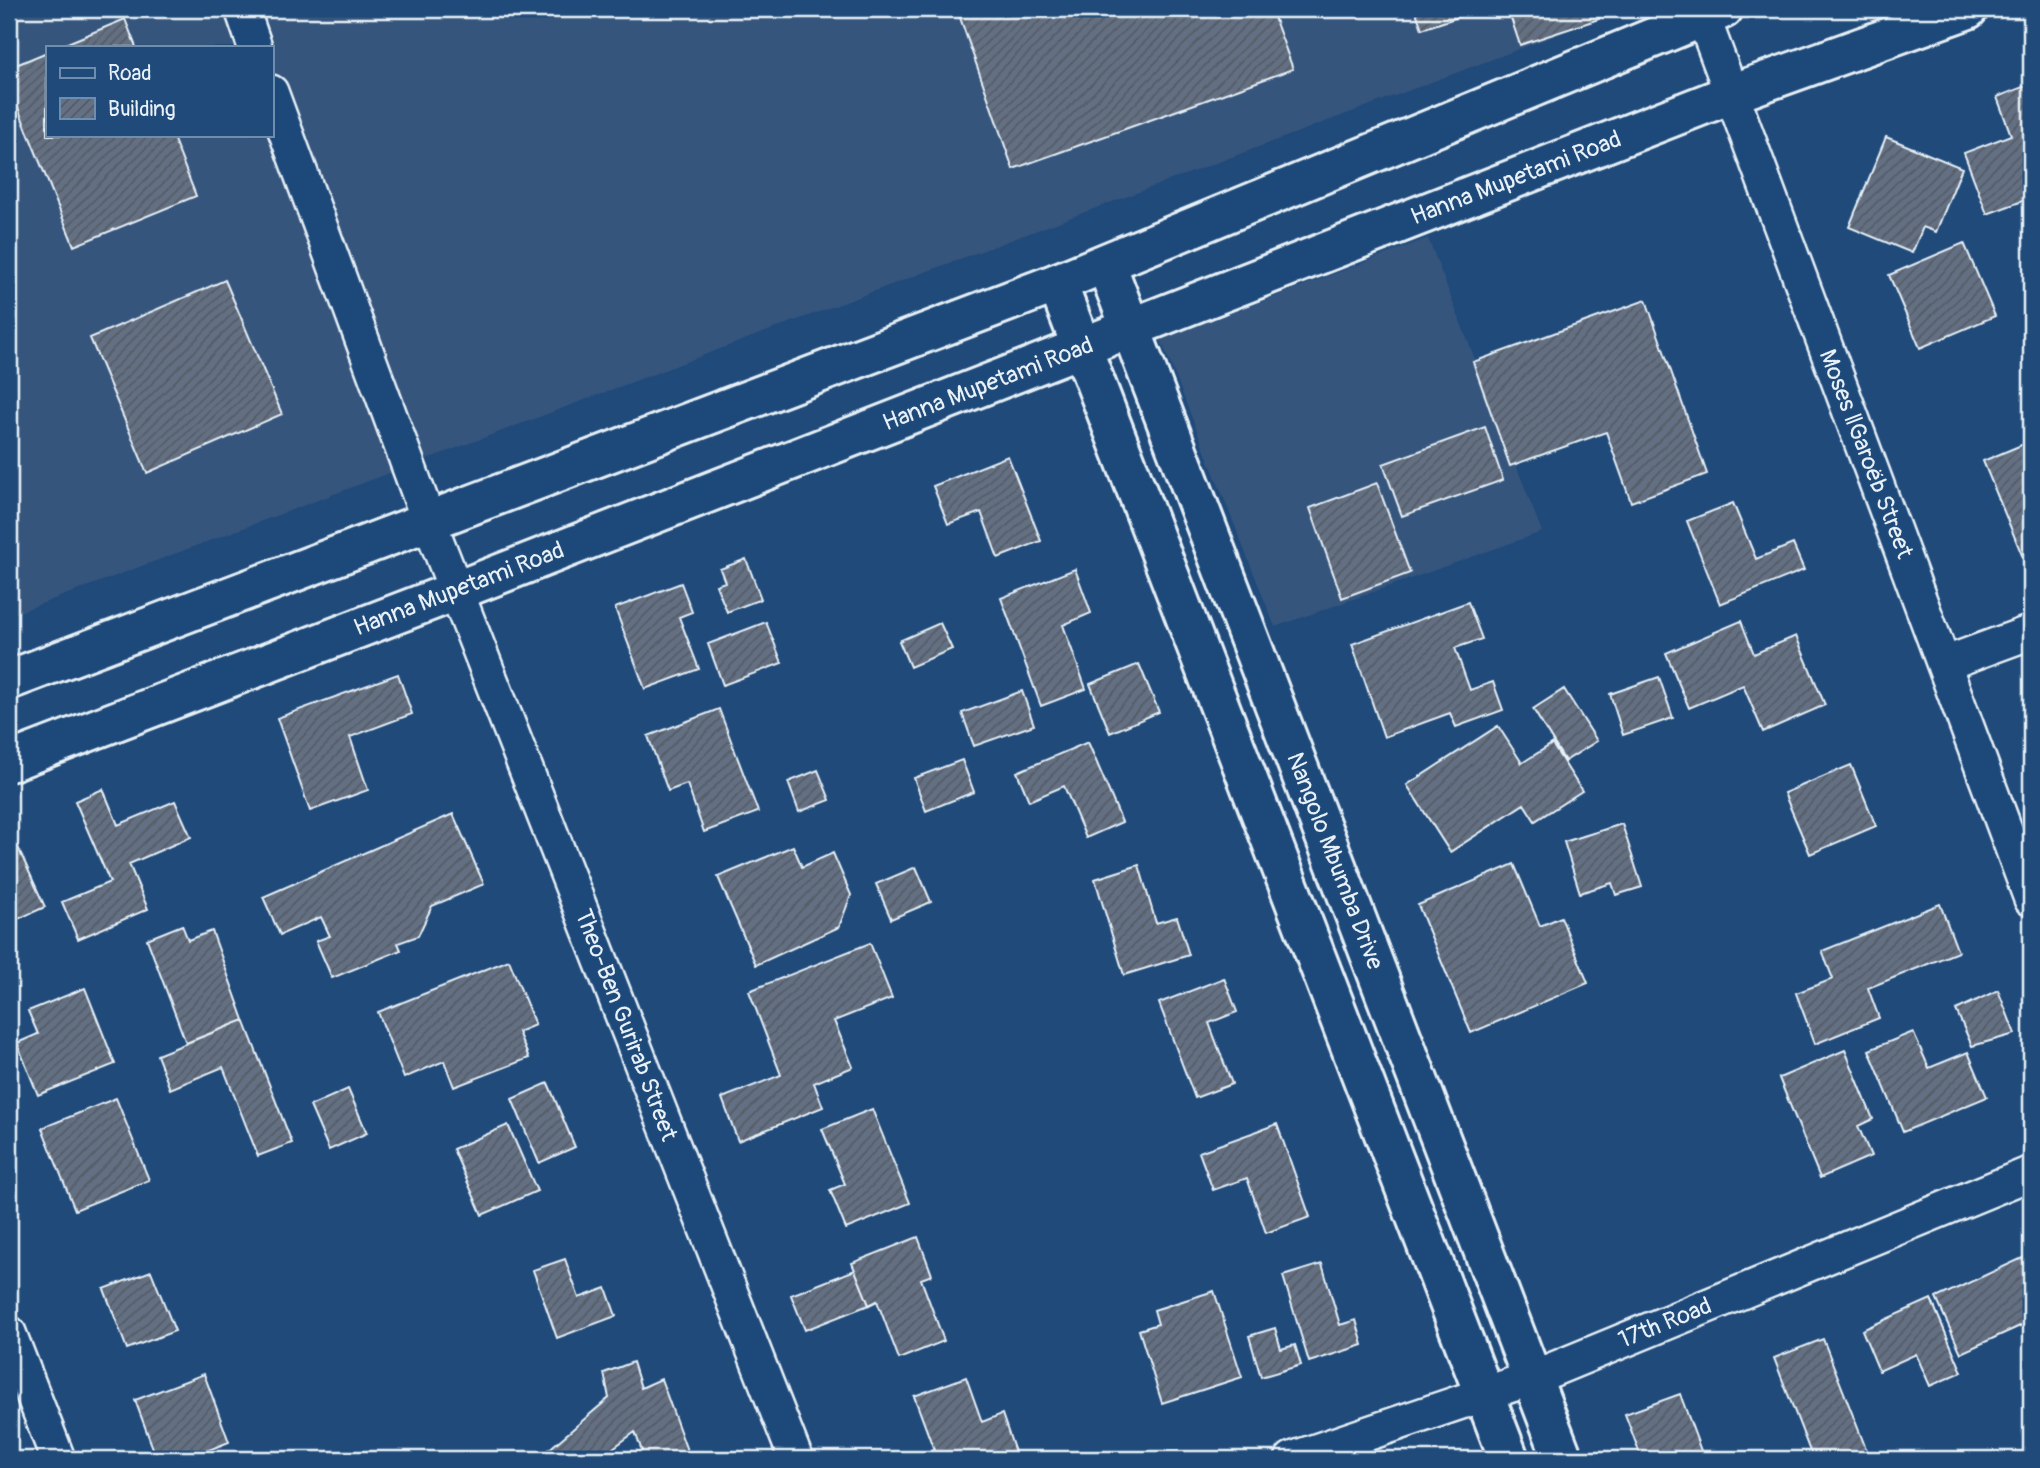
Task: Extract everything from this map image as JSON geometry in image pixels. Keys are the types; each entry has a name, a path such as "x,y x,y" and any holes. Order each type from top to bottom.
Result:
{"main road":[{"name":"Hanna Mupetami Road","path":"9,762 456,591 1731,94 1968,9"},
{"path":"9,680 1106,264 1708,11"},
{"name":"Nangolo Mbumba Drive","path":"1106,264 1563,1459"},
{"path":"1057,283 1509,1459"}],"street":[{"path":"242,9 256,46"},
{"name":"Moses ǁGaroëb Street","path":"1708,11 1731,94 2031,899"},
{"name":"Theo-Ben Gurirab Street","path":"273,97 428,519 796,1459"},
{"path":"1944,664 2031,632"},
{"name":"17th Road","path":"1292,1459 1532,1378 2031,1172"},
{"path":"9,1333 58,1459"}],"shaded area":[{"path":"9,9 1626,9 9,616"},
{"path":"1428,238 1542,532 1275,627 1161,340"}],"building":[{"path":"957,9 1271,9 1293,69 1013,169"},
{"path":"1415,9 1482,9 1422,29"},
{"path":"1508,9 1602,9 1599,19 1520,45"},
{"path":"125,19 136,46 60,46"},
{"path":"46,52 46,136 172,136 196,196 74,246 9,86 9,68"},
{"path":"2031,84 2031,198 1987,214 1964,153 2011,135 1997,97"},
{"path":"1886,137 1962,168 1936,232 1923,227 1912,253 1849,227"},
{"path":"1964,243 1995,316 1920,348 1889,275"},
{"path":"225,280 282,414 147,473 90,338"},
{"path":"1646,300 1707,474 1631,502 1606,432 1510,466 1473,362"},
{"path":"1485,427 1503,480 1402,516 1383,464"},
{"path":"2031,441 2031,551 2022,555 1983,461"},
{"path":"1008,456 1041,541 998,558 981,512 948,524 933,486"},
{"path":"1377,483 1410,573 1342,598 1310,508"},
{"path":"1733,503 1756,559 1793,544 1804,570 1720,604 1687,521"},
{"path":"746,559 761,599 727,612 716,585 725,582 720,569"},
{"path":"1075,569 1091,613 1063,625 1086,689 1041,706 1001,598"},
{"path":"681,583 692,612 679,617 699,669 645,689 615,608"},
{"path":"1468,602 1482,639 1455,648 1470,690 1493,682 1503,710 1456,727 1450,713 1384,737 1352,644"},
{"path":"1741,621 1754,654 1796,636 1825,705 1763,732 1743,685 1689,708 1666,653"},
{"path":"766,622 782,663 723,685 708,644"},
{"path":"940,623 952,649 910,667 899,641"},
{"path":"1139,664 1159,712 1110,733 1090,684"},
{"path":"398,674 412,714 350,737 368,790 310,811 277,718"},
{"path":"1659,677 1673,718 1623,735 1610,694"},
{"path":"1564,689 1597,741 1565,761 1533,709"},
{"path":"1022,691 1034,725 974,746 962,713"},
{"path":"719,709 758,812 704,832 687,784 668,791 648,736"},
{"path":"1498,726 1522,763 1552,744 1582,791 1535,821 1524,804 1450,852 1407,785"},
{"path":"1088,742 1122,822 1086,838 1064,786 1029,801 1017,772"},
{"path":"962,760 974,792 926,811 914,778"},
{"path":"1851,765 1876,826 1810,854 1784,793"},
{"path":"818,770 830,800 799,812 788,782"},
{"path":"103,789 118,825 175,801 191,837 129,864 148,909 78,939 62,902 110,882 75,801"},
{"path":"453,814 484,884 432,906 418,936 398,943 401,950 332,978 316,941 330,936 321,917 280,935 263,897"},
{"path":"1622,824 1642,887 1616,895 1612,883 1580,893 1564,842"},
{"path":"11,832 45,907 9,923 9,833"},
{"path":"793,846 802,867 833,853 851,895 839,927 756,965 718,877"},
{"path":"1514,864 1540,926 1561,917 1588,983 1471,1033 1418,905"},
{"path":"1139,865 1156,923 1177,917 1189,955 1124,975 1095,879"},
{"path":"916,867 931,902 891,919 876,884"},
{"path":"1940,904 1958,952 1868,988 1879,1018 1815,1044 1796,993 1833,979 1822,951"},
{"path":"182,925 188,940 212,931 244,1020 186,1043 147,939"},
{"path":"870,943 892,998 834,1021 853,1067 814,1083 823,1107 738,1141 722,1098 781,1075 749,991"},
{"path":"509,960 535,1025 518,1032 529,1058 454,1087 444,1061 404,1078 378,1012"},
{"path":"1224,978 1237,1012 1209,1023 1232,1084 1195,1098 1159,1003"},
{"path":"85,988 115,1064 38,1095 17,1043 38,1034 28,1011"},
{"path":"1998,990 2015,1034 1972,1046 1956,1010"},
{"path":"244,1020 292,1143 258,1156 223,1067 170,1089 157,1055"},
{"path":"1913,1032 1929,1068 1968,1052 1987,1097 1903,1132 1869,1050"},
{"path":"1845,1050 1873,1119 1858,1126 1871,1156 1820,1178 1779,1078"},
{"path":"548,1083 575,1147 539,1163 512,1099"},
{"path":"348,1089 367,1133 329,1150 310,1106"},
{"path":"116,1098 149,1180 75,1210 42,1128"},
{"path":"872,1109 910,1203 846,1229 830,1190 845,1184 822,1129"},
{"path":"1277,1124 1310,1217 1266,1233 1247,1178 1213,1190 1199,1152"},
{"path":"508,1125 537,1191 482,1215 453,1149"},
{"path":"918,1237 932,1275 921,1279 944,1341 899,1359 877,1301 869,1305 852,1263"},
{"path":"2031,1254 2031,1321 1961,1353 1936,1298"},
{"path":"565,1259 579,1298 606,1288 616,1316 557,1338 533,1270"},
{"path":"1322,1264 1340,1325 1356,1320 1363,1345 1309,1362 1283,1276"},
{"path":"855,1270 869,1305 805,1330 791,1295"},
{"path":"151,1271 175,1331 127,1349 104,1289"},
{"path":"1214,1291 1242,1377 1162,1403 1139,1330 1158,1324 1154,1310"},
{"path":"1931,1299 1962,1372 1930,1386 1916,1354 1879,1371 1862,1330"},
{"path":"1275,1328 1281,1349 1295,1345 1301,1365 1261,1377 1249,1336"},
{"path":"1823,1339 1870,1459 1813,1459 1774,1358"},
{"path":"633,1362 641,1388 661,1379 690,1459 627,1459 642,1451 635,1432 598,1459 554,1459 547,1451 609,1398 604,1373"},
{"path":"204,1374 229,1442 201,1453 203,1459 157,1459 135,1400"},
{"path":"966,1377 982,1422 1002,1414 1017,1458 908,1459 934,1450 914,1396"},
{"path":"1680,1394 1704,1459 1642,1459 1625,1414"}]}
